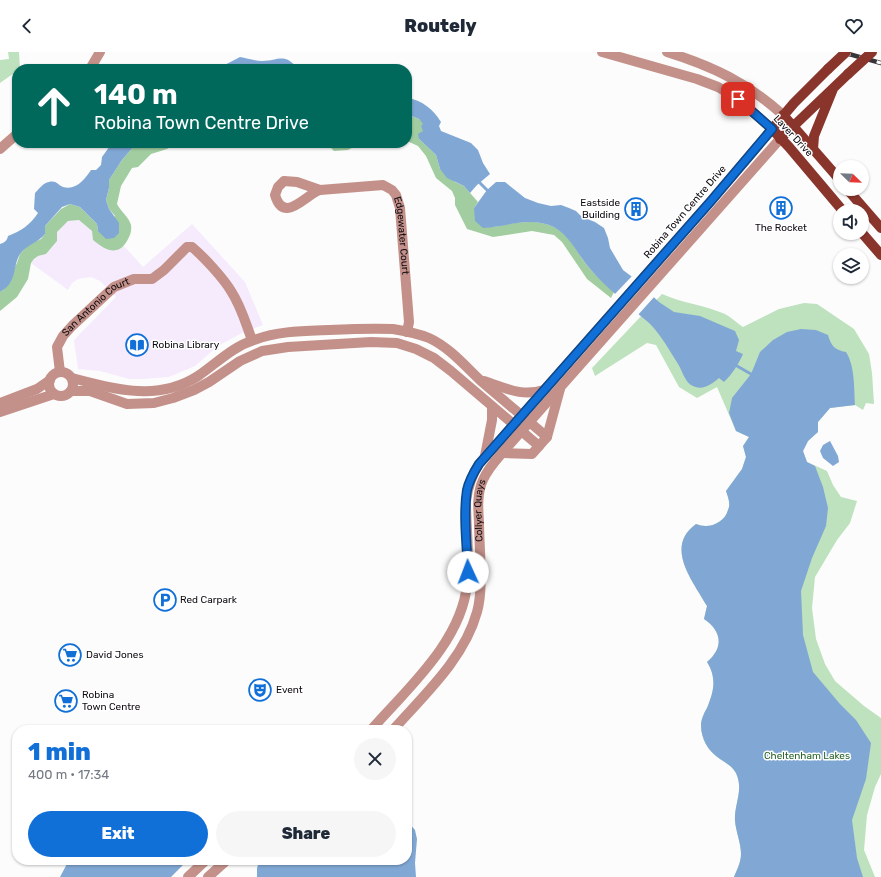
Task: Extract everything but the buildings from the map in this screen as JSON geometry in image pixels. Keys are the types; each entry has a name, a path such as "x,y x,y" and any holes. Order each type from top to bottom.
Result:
{"main road":[{"name":"Robina Town Centre Drive","path":"772,129 782,115 846,52"},
{"name":"Robina Town Centre Drive","path":"780,138 872,52"},
{"path":"813,149 814,136 833,87"},
{"name":"Laver Drive","path":"782,115 833,172"},
{"name":"Laver Drive","path":"772,129 837,204"},
{"path":"854,196 881,228"},
{"path":"868,240 881,255"}],"street":[{"path":"93,64 100,52"},
{"name":"Laver Drive","path":"602,52 697,79 718,87 738,99 772,129"},
{"name":"Laver Drive","path":"667,52 695,61 725,74 759,95 782,115"},
{"name":"Robina Town Centre Drive","path":"651,276 716,195 772,129"},
{"path":"0,149 12,138"},
{"name":"Robina Town Centre Drive","path":"544,390 619,312 780,138"},
{"name":"Edgewater Court","path":"320,190 383,185 392,190 396,195 399,201 401,216 409,322 407,332"},
{"name":"San Antonio Court","path":"60,372 57,347 63,336 72,326 114,287 134,279 152,279 164,270 187,247 192,247 199,253 231,291 243,315 252,340"},
{"name":"Robina Town Centre Drive","path":"560,387 619,312"},
{"path":"0,403 37,389 60,372 66,373 72,378 128,391 144,392 164,390 197,377 227,354 252,340 271,334 381,328 407,332 428,338 440,345 455,356 480,380 547,436"},
{"path":"71,391 90,391 127,404 154,403 194,390 209,382 240,361 262,351 288,347 383,342 397,343 416,349 434,358 539,446"},
{"path":"50,380 50,389 54,394 63,397 67,396 74,386 72,378"},
{"path":"480,380 520,393 534,393 544,390"},
{"path":"502,453 532,454 547,436 560,387"},
{"name":"Collyer Quays","path":"397,725 456,656 473,624 480,597 478,508 480,490 488,470 560,387"},
{"name":"Collyer Quays","path":"375,725 423,672 442,648 459,617 467,585 466,501 467,489 472,475 486,456 544,390"},
{"path":"0,412 54,394"},
{"path":"486,456 492,420 492,407"},
{"path":"188,877 201,865"},
{"path":"208,877 221,865"}],"shaded area":[{"path":"79,220 92,231 93,240 116,251 124,246 143,267 192,224 245,282 263,325 240,334 218,346 195,366 169,377 129,379 100,371 78,369 74,340 116,297 100,281 91,277 78,279 72,283 68,290 31,263 38,256 46,254 57,241 57,232 68,221"}],"green space":[{"path":"8,52 19,52 20,64 12,64 12,75 0,83 0,60 9,59"},
{"path":"412,116 419,119 424,124 423,131 419,139 436,155 440,169 455,182 464,186 478,202 474,208 494,227 520,222 529,222 546,224 555,227 572,243 589,268 614,292 611,298 587,279 562,242 554,235 532,231 493,237 467,229 455,205 455,198 452,191 436,178 426,156 418,146 412,143"},
{"path":"132,148 168,148 151,154 138,167 132,168 121,186 117,204 129,219 131,225 130,235 123,246 120,249 115,250 102,247 93,240 92,231 79,220 68,221 57,232 57,241 46,254 38,256 31,263 28,279 17,297 0,311 0,292 3,290 20,254 28,245 41,239 45,234 45,226 61,209 70,204 80,207 97,224 98,231 115,216 109,209 106,200 109,180 122,160"},
{"path":"331,148 352,148 348,150 334,151"},
{"name":"Cheltenham Lakes","path":"662,294 725,314 743,327 779,309 804,303 817,304 854,329 869,354 874,404 866,403 863,410 855,405 830,408 818,422 818,432 808,441 803,451 807,462 827,471 833,485 841,497 857,501 850,523 837,540 815,577 812,608 816,639 825,664 835,681 864,706 881,718 881,774 875,787 867,815 864,850 875,877 734,877 741,857 735,821 739,791 738,779 733,768 716,756 709,748 704,740 701,730 704,714 713,690 712,674 707,662 716,651 719,640 714,629 704,619 707,606 684,564 682,543 687,533 696,524 706,526 715,524 726,515 729,508 729,500 726,491 742,469 746,457 743,446 749,437 736,431 717,387 697,398 679,387 656,345 647,343 595,376 592,368"}],"water":[{"path":"240,57 257,61 285,59 293,64 227,64"},
{"path":"412,99 431,109 441,122 439,126 441,131 471,143 478,150 483,163 490,174 470,193 464,186 447,178 440,169 436,155 419,139 418,134 423,131 421,126 423,124 419,119 412,116"},
{"path":"108,148 132,148 122,160 109,180 106,200 109,209 119,223 119,233 114,238 106,239 98,231 97,224 80,207 70,204 62,207 45,226 45,234 20,254 10,284 0,292 0,244 5,242 8,236 25,227 38,213 34,209 35,193 43,185 51,182 55,182 68,188 76,186 91,170 96,170 101,165 102,157"},
{"path":"496,182 505,182 525,198 551,206 561,205 576,211 582,217 595,222 604,228 610,248 623,270 659,302 674,312 700,316 735,331 739,340 736,351 743,354 730,375 724,382 719,378 700,388 690,384 666,344 649,322 597,277 566,236 555,228 541,223 524,222 483,228 475,221 474,208 487,190"},
{"name":"Cheltenham Lakes","path":"801,329 816,330 828,335 834,347 846,352 854,377 855,405 830,408 818,422 818,432 808,441 803,451 807,462 815,466 823,487 828,508 826,526 812,558 801,591 803,635 813,672 840,704 856,720 871,743 866,779 852,820 857,858 863,877 734,877 740,863 741,854 735,821 739,791 738,779 733,768 716,756 709,748 704,740 701,730 704,714 713,690 712,674 707,662 716,651 719,640 714,629 704,619 707,606 684,564 682,543 687,533 696,524 706,526 715,524 723,519 729,508 729,500 726,491 742,469 746,457 743,446 749,437 736,431 729,413 732,398 751,374 760,352 773,340 787,332"},
{"path":"830,441 838,456 839,462 833,466 823,458 820,451 823,445"},
{"path":"412,827 415,830 417,839 415,863 416,877 257,877 258,865 412,865"},
{"path":"66,865 183,865 171,877 60,877"}],"pier":[{"path":"633,275 655,296 637,316 614,295"}],"waterway":[{"path":"480,183 487,190"},
{"path":"737,366 751,374"}],"railway":[{"path":"842,52 881,63"}],"place":[{"name":"The Rocket","path":"781,208"},
{"name":"Eastside Building","path":"636,209"},
{"name":"Robina Library","path":"137,345"},
{"name":"Red Carpark","path":"165,600"},
{"name":"David Jones","path":"70,655"},
{"name":"Event","path":"260,690"},
{"name":"Robina Town Centre","path":"66,701"}],"route":[{"path":"468,572 466,501 467,489 472,475 479,464 503,435 711,201 772,129 738,99"}]}
